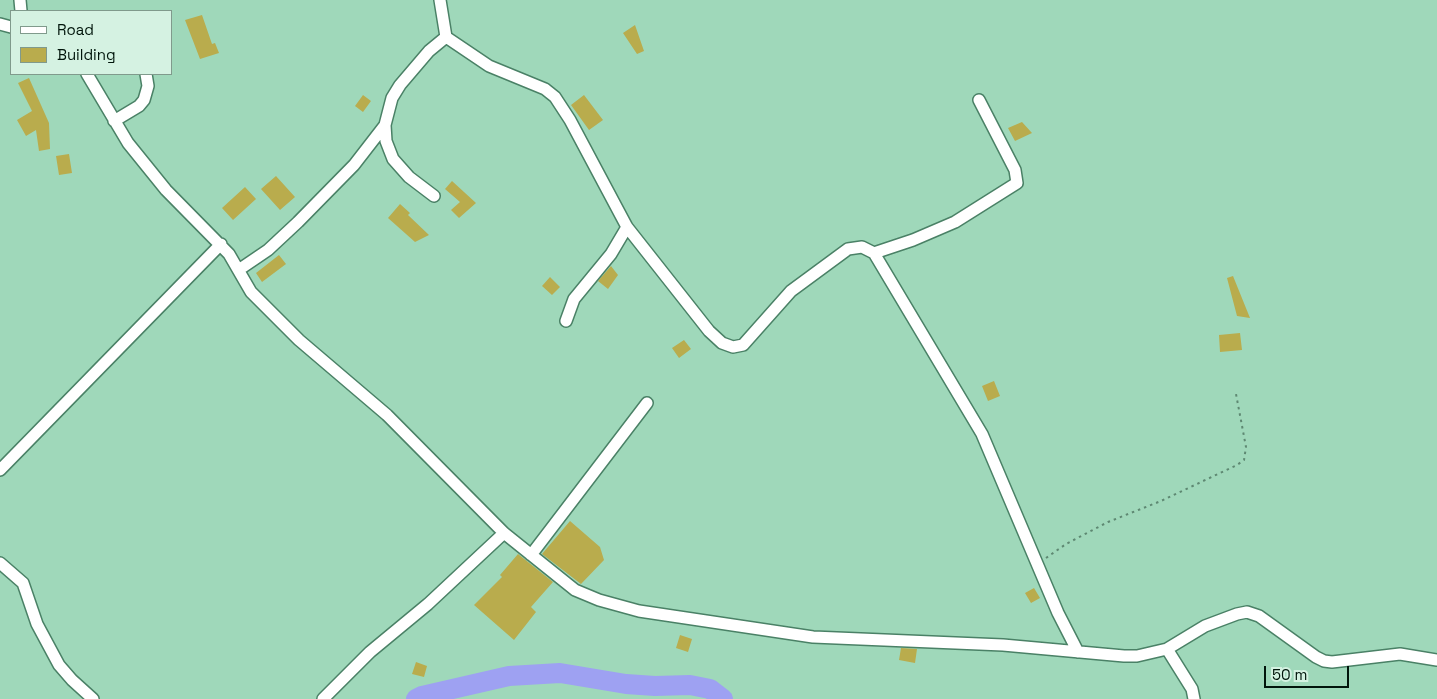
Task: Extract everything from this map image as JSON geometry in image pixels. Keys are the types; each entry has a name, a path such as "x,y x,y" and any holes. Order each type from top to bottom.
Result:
{"street":[{"path":"440,0 446,37 489,66 545,88 555,97 570,120 627,227 709,331 722,344 733,347 743,345 791,291 848,249 862,247 874,253 982,434 1058,613 1078,652"},
{"path":"434,196 409,177 393,159 386,141 385,125 392,98 400,85 429,51 446,37"},
{"path":"88,75 114,122 166,190 221,244 240,269 247,287 299,340 387,415 504,533 557,577 582,594 639,611 676,618 813,637 1003,645 1137,656 1167,649 1205,626 1247,612 1259,616 1316,657 1324,660 1332,662 1400,654 1437,660"},
{"path":"114,122 139,106 144,100 148,86 146,75"},
{"path":"874,253 913,240 955,222 1017,183 1015,170 979,100"},
{"path":"240,269 268,250 298,222 354,165 385,125"},
{"path":"566,321 574,299 611,254 627,227"},
{"path":"0,470 221,244"},
{"path":"531,555 647,404"},
{"path":"323,699 370,652 428,604 504,533"},
{"path":"0,563 23,583 37,624 60,665 72,680 93,699"},
{"path":"1167,649 1192,689 1194,699"}],"path":[{"path":"1038,564 1066,544 1108,522 1168,498 1237,466 1244,460 1246,447 1236,394"}],"building":[{"path":"202,15 212,44 215,43 219,53 200,59 185,20"},
{"path":"635,25 644,51 637,54 623,33"},
{"path":"29,78 49,123 50,149 39,151 36,130 26,136 17,120 32,111 18,83"},
{"path":"363,95 371,101 363,112 355,106"},
{"path":"584,95 603,120 589,130 571,105"},
{"path":"1022,122 1032,133 1015,141 1008,128"},
{"path":"69,154 72,173 59,175 56,156"},
{"path":"276,176 295,197 280,210 261,189"},
{"path":"452,181 476,203 459,218 451,210 460,202 445,189"},
{"path":"245,187 256,199 233,220 222,208"},
{"path":"400,204 410,213 408,215 429,235 415,242 388,218"},
{"path":"279,255 286,264 262,282 256,273"},
{"path":"611,266 618,275 608,289 598,281"},
{"path":"1233,276 1250,318 1237,316 1227,278"},
{"path":"550,277 560,287 552,295 542,286"},
{"path":"1240,333 1242,350 1220,352 1219,335"},
{"path":"684,340 691,349 679,358 672,348"},
{"path":"994,381 1000,396 988,401 982,386"},
{"path":"570,521 600,547 604,560 581,584 542,554"},
{"path":"518,554 553,582 531,607 536,612 514,640 474,605 502,577 500,575"},
{"path":"1034,588 1040,598 1031,603 1025,593"},
{"path":"680,635 692,639 688,652 676,648"},
{"path":"901,648 917,649 915,663 899,660"},
{"path":"416,662 427,666 424,677 412,674"}],"waterway":[{"path":"416,699 509,676 560,673 626,684 655,686 690,685 710,689 723,699"}]}
